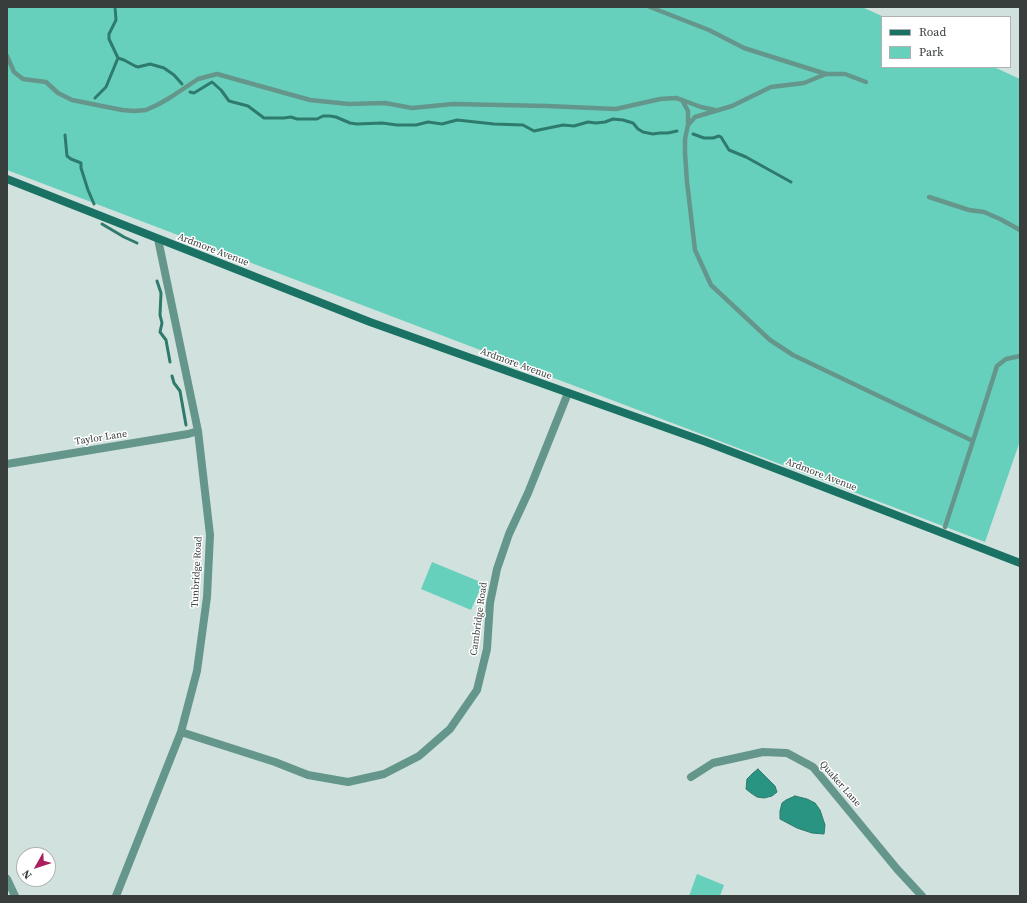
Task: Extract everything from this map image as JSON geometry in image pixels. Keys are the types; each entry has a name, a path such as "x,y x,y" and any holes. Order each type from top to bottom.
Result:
{"street":[{"name":"Ardmore Avenue","path":"7,179 370,322 706,442 1020,563"},
{"name":"Tunbridge Road","path":"116,896 182,732 197,671 208,592 210,535 198,431 158,239"},
{"name":"Cambridge Road","path":"182,732 275,762 308,775 348,782 384,774 419,756 450,729 477,690 487,649 490,602 497,569 509,534 528,493 568,393"},
{"name":"Taylor Lane","path":"7,464 188,434 198,431"},
{"name":"Quaker Lane","path":"691,777 713,763 764,752 787,753 813,767 897,869 922,896"},
{"path":"7,879 14,896"}],"lane":[{"path":"650,7 709,30 744,48 826,74 845,74 866,82"},
{"path":"7,56 14,72 23,79 46,82 58,93 72,100 134,111 146,110 159,104 198,78 218,74 310,100 349,104 385,103 412,108 453,104 616,109 660,99 676,98 717,111"},
{"path":"688,125 695,117 732,106 771,86 804,84 826,74"},
{"path":"682,100 688,111 685,153 695,250 711,285 770,340 793,355 973,441"},
{"path":"929,198 969,210 984,212 1020,230"},
{"path":"945,527 997,366 1006,359 1020,356"}],"green space":[{"path":"7,7 862,7 882,16 881,68 996,68 1020,79 1020,441 985,542 7,170"},
{"path":"432,562 483,583 471,610 421,589"},
{"path":"697,874 724,885 720,896 689,896"}],"shaded area":[{"path":"758,769 775,786 777,792 772,796 764,798 757,797 746,789 747,779"},
{"path":"795,796 815,803 820,810 825,825 824,834 812,833 797,828 780,819 782,803"}],"waterway":[{"path":"95,98 106,87 118,58 109,39 109,34 116,20 115,7"},
{"path":"118,58 138,67 150,64 164,68 174,75 182,84"},
{"path":"190,92 194,93 212,82 221,90 229,101 248,106 264,118 291,117 297,119 317,119 323,116 330,116 357,124 382,123 397,125 416,125 428,122 442,124 457,120 523,125 534,131 563,125 574,126 588,122 605,122 613,119 633,123 643,132 653,134 677,131"},
{"path":"693,134 704,138 719,136 729,150 746,157 791,182"},
{"path":"65,135 67,156 81,163 81,168 94,204"},
{"path":"102,224 137,243"},
{"path":"157,281 161,293 160,315 162,323 160,332 166,340 170,362"},
{"path":"172,376 174,383 180,391 186,425"}]}
